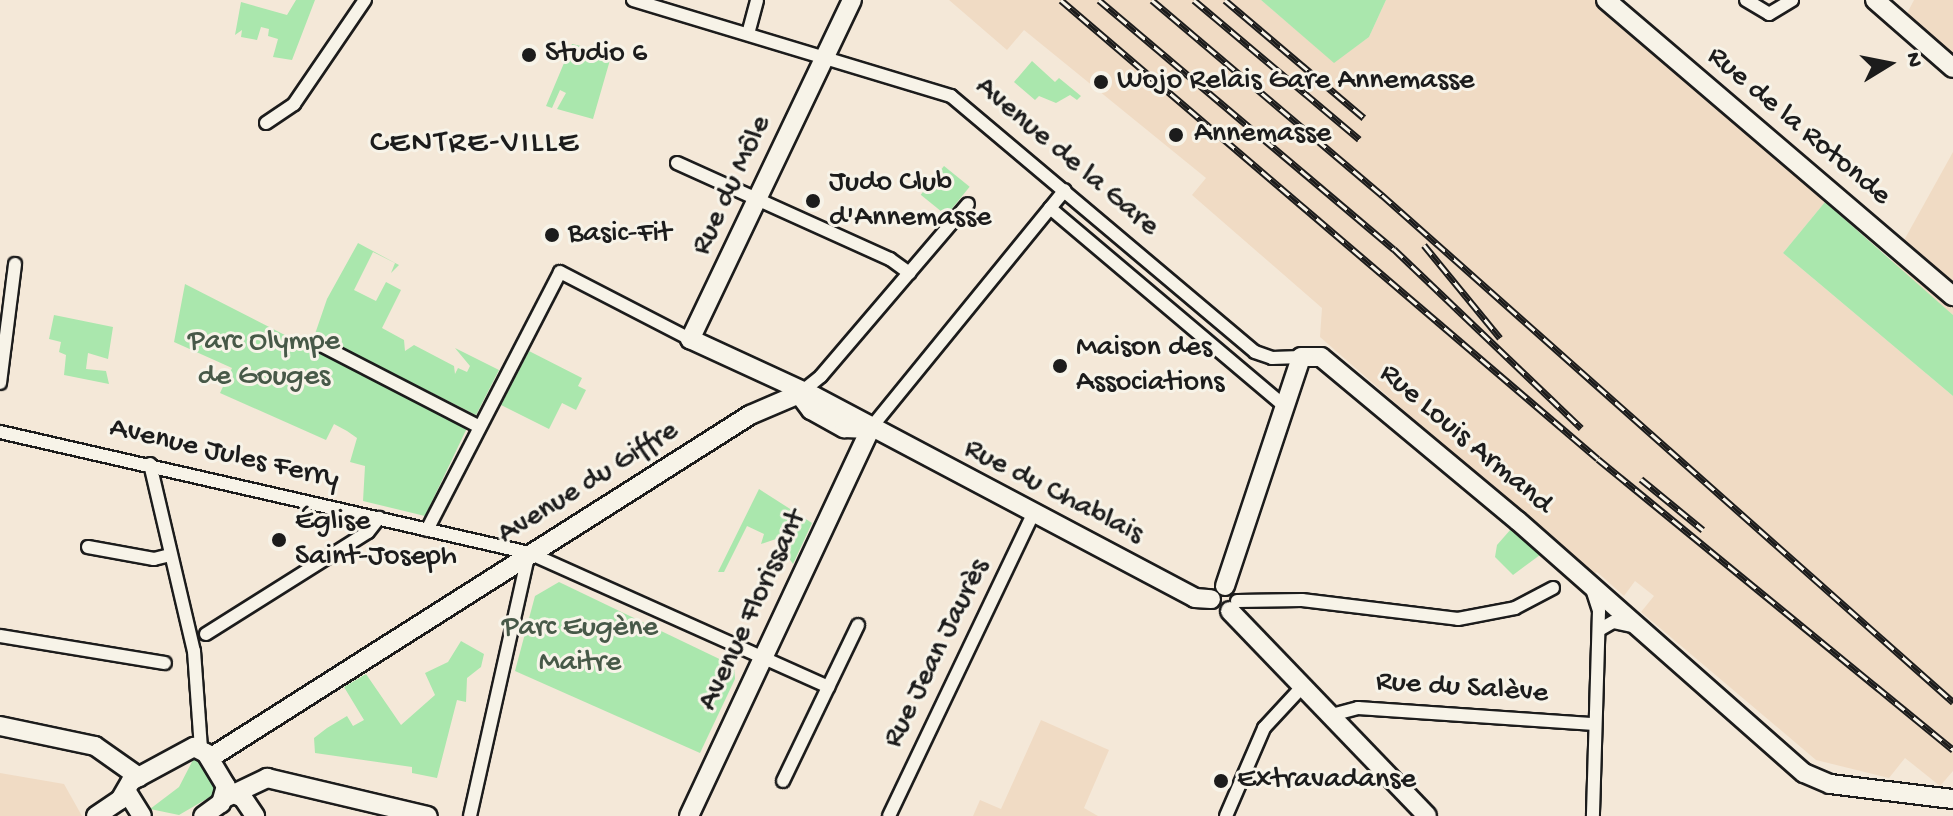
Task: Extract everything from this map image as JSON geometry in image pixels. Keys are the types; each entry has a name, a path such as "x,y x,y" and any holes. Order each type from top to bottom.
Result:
{"street":[{"path":"266,123 294,104 365,0"},
{"name":"Avenue de la Gare","path":"633,0 650,2 951,96 1255,352 1272,358 1301,357"},
{"path":"748,34 757,0"},
{"name":"Rue du Môle","path":"690,339 852,0"},
{"name":"Rue de la Rotonde","path":"1606,0 1953,296"},
{"path":"1746,0 1769,14 1792,0"},
{"path":"1875,0 1953,68"},
{"path":"677,163 890,259 909,273"},
{"path":"870,429 1065,190"},
{"path":"799,394 821,376 968,204"},
{"path":"1050,208 1119,268 1129,268 1285,403"},
{"path":"0,383 15,264"},
{"name":"Rue du Chablais","path":"480,427 560,272 799,394 814,396 870,429 1195,598 1226,599"},
{"path":"317,343 480,427 427,530"},
{"path":"1226,599 1301,357"},
{"name":"Rue Louis Armand","path":"1301,357 1324,359 1402,423 1809,776 1838,785 1953,799"},
{"name":"Avenue du Giffre","path":"96,816 131,785 181,751 205,754 756,412 799,394"},
{"name":"Avenue Florissant","path":"689,816 870,429"},
{"name":"Avenue Jules Ferry","path":"0,432 529,553 828,687"},
{"path":"150,464 197,664 205,754 228,795 246,816"},
{"name":"Rue Jean Jaurès","path":"889,816 1033,514"},
{"path":"206,634 368,532 379,518"},
{"path":"88,547 154,559 170,555"},
{"path":"470,816 529,553"},
{"path":"1589,586 1598,602 1599,630 1593,816"},
{"path":"1226,599 1302,600 1458,619 1515,608 1553,588"},
{"path":"1226,599 1301,688 1427,816"},
{"path":"1599,630 1617,621 1635,627"},
{"path":"783,781 858,625"},
{"path":"0,636 165,663"},
{"path":"1226,816 1264,728 1301,688"},
{"name":"Rue du Salève","path":"1328,716 1353,708 1594,724"},
{"path":"0,726 92,745 131,785 142,816"},
{"path":"203,816 228,795 269,778 428,816"},
{"path":"228,795 255,816"}],"shaded area":[{"path":"949,0 1261,0 1334,62 1369,37 1386,0 1596,0 1825,202 1783,253 1953,396 1953,771 1940,786 1905,758 1889,778 1816,760 1641,612 1654,596 1635,581 1624,596 1597,572 1592,575 1320,337 1322,308 1192,195 1206,178 1024,30 1007,50"},
{"path":"1914,0 1953,0 1953,68 1901,25"},
{"path":"1953,152 1953,315 1892,262"},
{"path":"1041,720 1109,750 1084,808 1098,816 973,816 980,800 1001,809"},
{"path":"0,773 64,784 82,816 0,816"}],"green space":[{"path":"296,0 315,0 292,60 273,57 278,39 268,36 269,29 261,27 257,40 241,37 242,30 235,35 241,2 287,15"},
{"path":"1261,0 1386,0 1369,37 1334,63"},
{"path":"572,44 612,53 593,119 557,109 566,93 560,90 552,108 546,106"},
{"path":"1032,61 1055,82 1059,78 1081,96 1077,100 1070,95 1056,103 1039,96 1035,100 1014,82"},
{"path":"944,166 970,187 946,216 921,195"},
{"path":"1825,202 1953,315 1953,396 1783,253"},
{"path":"358,243 399,265 391,273 395,263 373,252 354,290 376,301 386,282 401,290 382,328 404,340 405,351 414,345 454,366 455,374 458,368 467,372 470,366 455,348 499,370 476,415 315,334 327,299"},
{"name":"Parc Olympe de Gouges","path":"185,284 467,428 425,516 363,501 365,466 350,462 357,438 347,431 334,424 326,440 220,393 232,368 174,342"},
{"path":"54,315 113,327 108,359 88,353 86,369 106,371 109,384 64,375 66,355 59,352 61,342 49,339"},
{"path":"529,351 582,378 578,386 586,390 576,410 562,403 549,429 501,405"},
{"path":"759,489 812,523 793,564 776,539 761,544 764,534 747,526 724,572 718,572"},
{"path":"1511,529 1540,555 1513,575 1495,557 1497,545"},
{"name":"Parc Eugène Maitre","path":"559,582 734,666 735,679 700,753 515,671 535,596"},
{"path":"461,641 484,654 481,667 467,678 466,702 457,700 437,778 412,773 412,767 315,753 314,738 327,728 347,716 353,726 364,720 344,687 366,674 401,725 435,695 425,673 448,662"},
{"path":"195,756 217,786 215,794 179,815 150,809 179,787"}],"railway":[{"path":"1061,0 1598,459 1953,750"},
{"path":"1099,0 1394,249 1581,428"},
{"path":"1152,0 1382,195 1953,702"},
{"path":"1194,0 1359,139"},
{"path":"1225,0 1364,118"},
{"path":"1424,245 1500,338"},
{"path":"1641,479 1703,530"}],"place":[{"name":"Studio 6","path":"529,55"},
{"name":"Wojo Relais Gare Annemasse","path":"1101,82"},
{"name":"Annemasse","path":"1176,135"},
{"name":"Judo Club d'Annemasse","path":"813,201"},
{"name":"Basic-Fit","path":"552,235"},
{"name":"Maison des Associations","path":"1060,366"},
{"name":"Église Saint-Joseph","path":"279,540"},
{"name":"Extravadanse","path":"1221,781"}],"district":[{"name":"CENTRE-VILLE","path":"475,144"}]}
